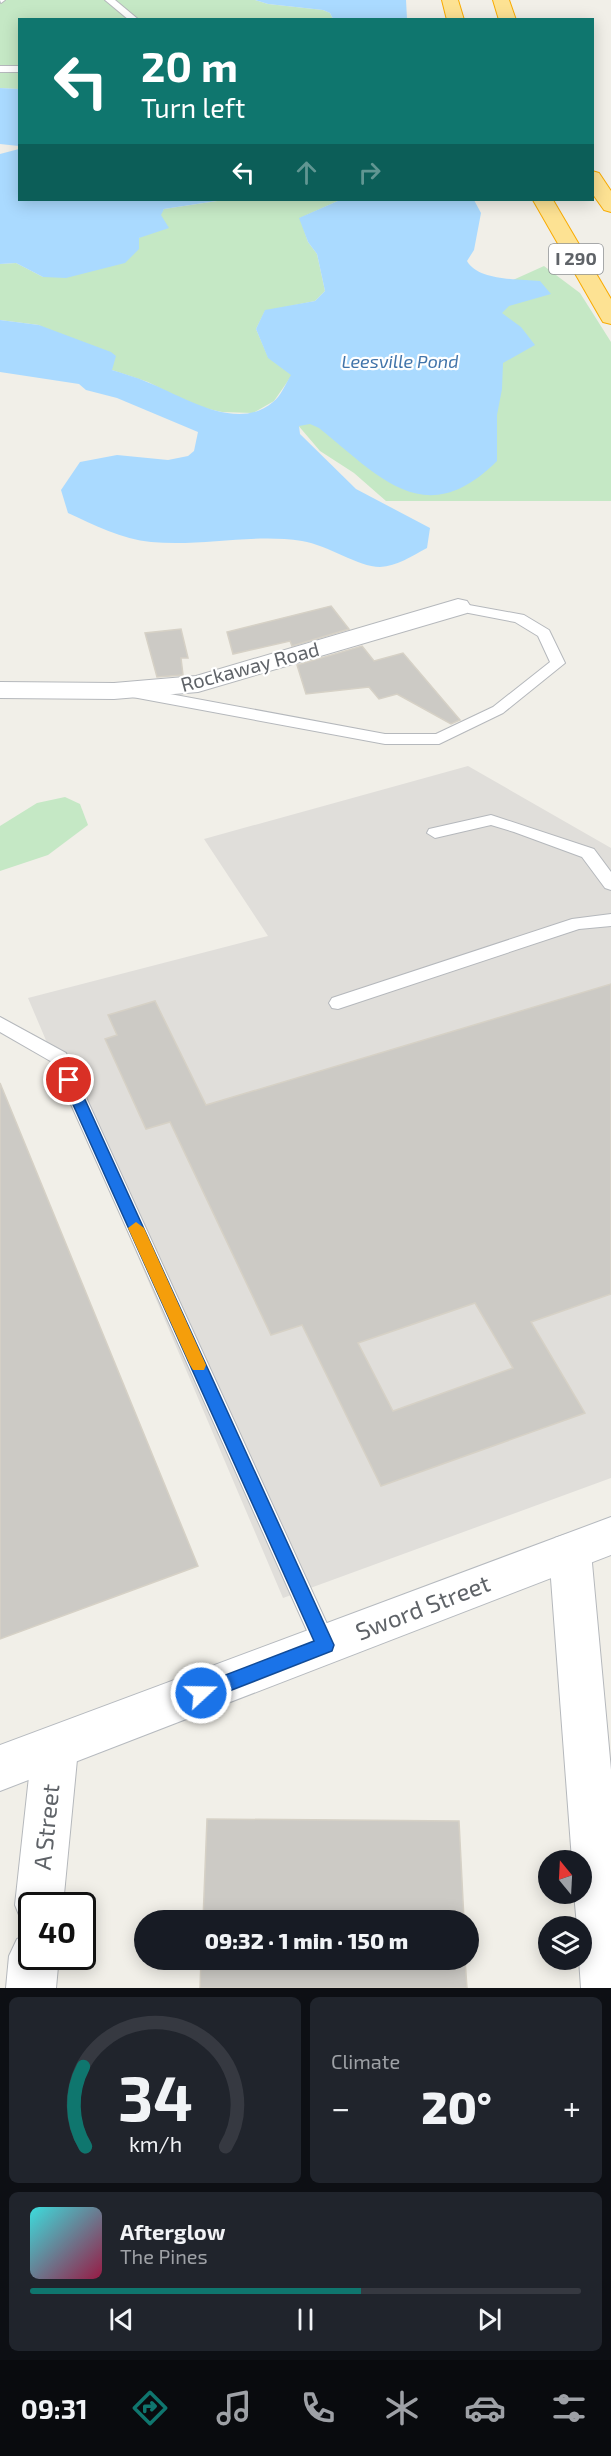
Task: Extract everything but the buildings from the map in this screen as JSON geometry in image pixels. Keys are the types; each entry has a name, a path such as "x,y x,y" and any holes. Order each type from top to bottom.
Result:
{"highway":[{"path":"450,0 455,18"},
{"path":"501,0 507,18"},
{"path":"594,180 611,206"},
{"name":"I 290","path":"544,201 611,317"}],"street":[{"name":"Rockaway Road","path":"0,690 125,691 198,684 458,607"},
{"name":"Sword Street","path":"0,1768 611,1536"},
{"path":"570,1552 606,1988"},
{"name":"A Street","path":"40,1892 55,1749"},
{"path":"31,1988 33,1970"}],"lane":[{"path":"109,0 132,18"},
{"path":"0,69 18,69"},
{"path":"125,691 386,739 440,739 498,710 558,663 544,633 519,618 458,607"},
{"path":"435,833 492,820 520,828 588,854 611,884"},
{"path":"338,1003 578,923 611,920"},
{"path":"0,1024 59,1058 325,1645"}],"shaded area":[{"path":"468,766 611,848 611,1478 283,1598 28,998 268,936 204,839"}],"green space":[{"path":"0,0 255,0 268,4 323,10 330,13 332,18 18,18 18,89 0,88"},
{"path":"217,201 338,201 300,218 308,242 317,254 325,291 315,301 265,311 256,329 268,357 292,375 274,401 253,413 222,412 195,406 148,382 112,370 39,325 0,320 0,264 16,263 43,277 139,238 164,209"},
{"name":"Leesville Pond","path":"544,266 580,293 611,342 611,501 386,501 354,473 320,451 291,417 478,296"},
{"path":"65,797 80,804 88,825 48,855 0,871 0,826 37,803"}],"water":[{"path":"255,0 406,0 407,18 332,18 330,13 323,10 268,4"},
{"path":"0,88 18,89 18,146 0,144"},
{"path":"18,149 18,201 216,201 164,209 161,215 169,228 139,238 139,249 125,263 66,278 43,277 16,263 0,264 0,154"},
{"name":"Leesville Pond","path":"338,201 475,201 481,213 474,250 467,261 472,268 489,276 540,281 551,294 509,306 502,313 521,327 535,345 503,363 502,389 497,415 497,461 471,482 447,493 425,495 404,490 383,479 319,428 310,424 299,426 300,434 356,489 430,528 427,548 398,563 380,567 362,564 302,541 264,538 189,543 151,542 108,531 68,513 61,490 80,462 117,455 168,460 188,456 194,451 198,432 117,398 86,390 79,384 0,372 0,320 39,325 111,352 116,356 112,370 143,380 210,409 243,414 259,411 276,399 291,375 268,358 256,329 265,310 315,301 325,291 317,254 308,242 299,218"}],"slow traffic":[{"path":"136,1228 198,1365"}],"route":[{"path":"69,1080 325,1645 201,1693"}]}
